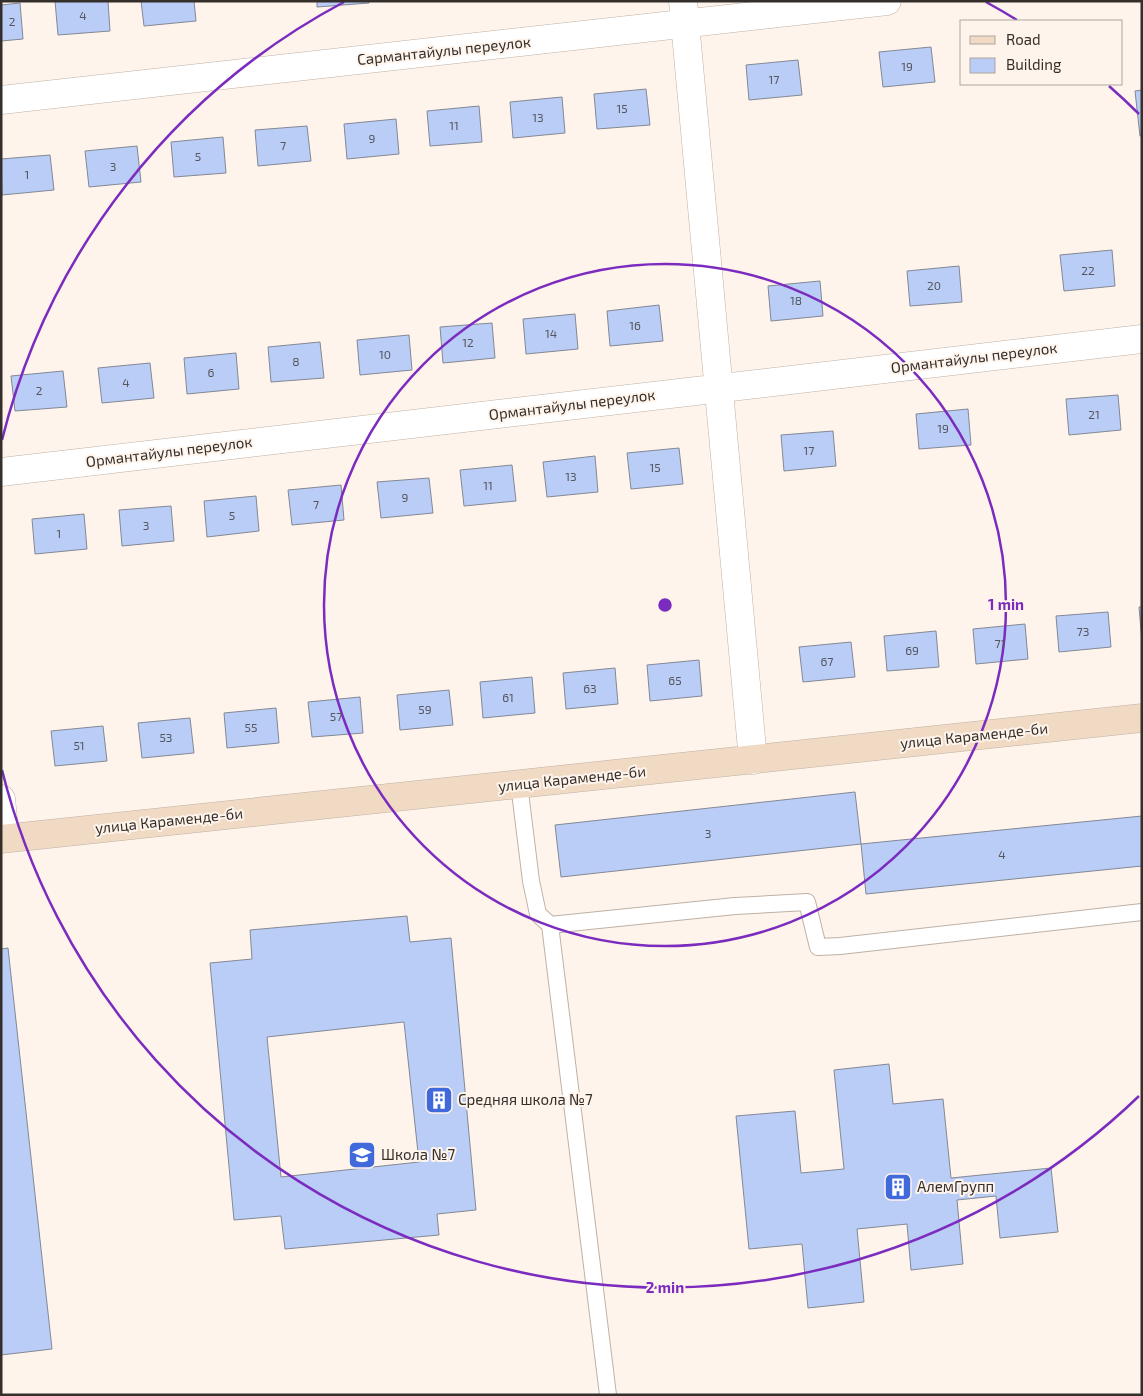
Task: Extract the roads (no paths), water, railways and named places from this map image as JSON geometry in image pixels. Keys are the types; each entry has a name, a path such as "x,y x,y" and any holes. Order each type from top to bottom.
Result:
{"street":[{"name":"Сармантайулы переулок","path":"1,100 684,12 887,1"},
{"path":"684,12 753,760"},
{"name":"Ормантайулы переулок","path":"1,472 1142,339"},
{"name":"улица Караменде-би","path":"3,839 1142,718"},
{"path":"1,799 3,839"}],"lane":[{"path":"519,784 531,881 538,914 550,925 608,1395"},
{"path":"550,925 736,906 807,902 818,947 1142,912"}],"place":[{"name":"Средняя школа №7","path":"439,1100"},
{"name":"Школа №7","path":"362,1155"},
{"name":"АлемГрупп","path":"898,1187"}]}
